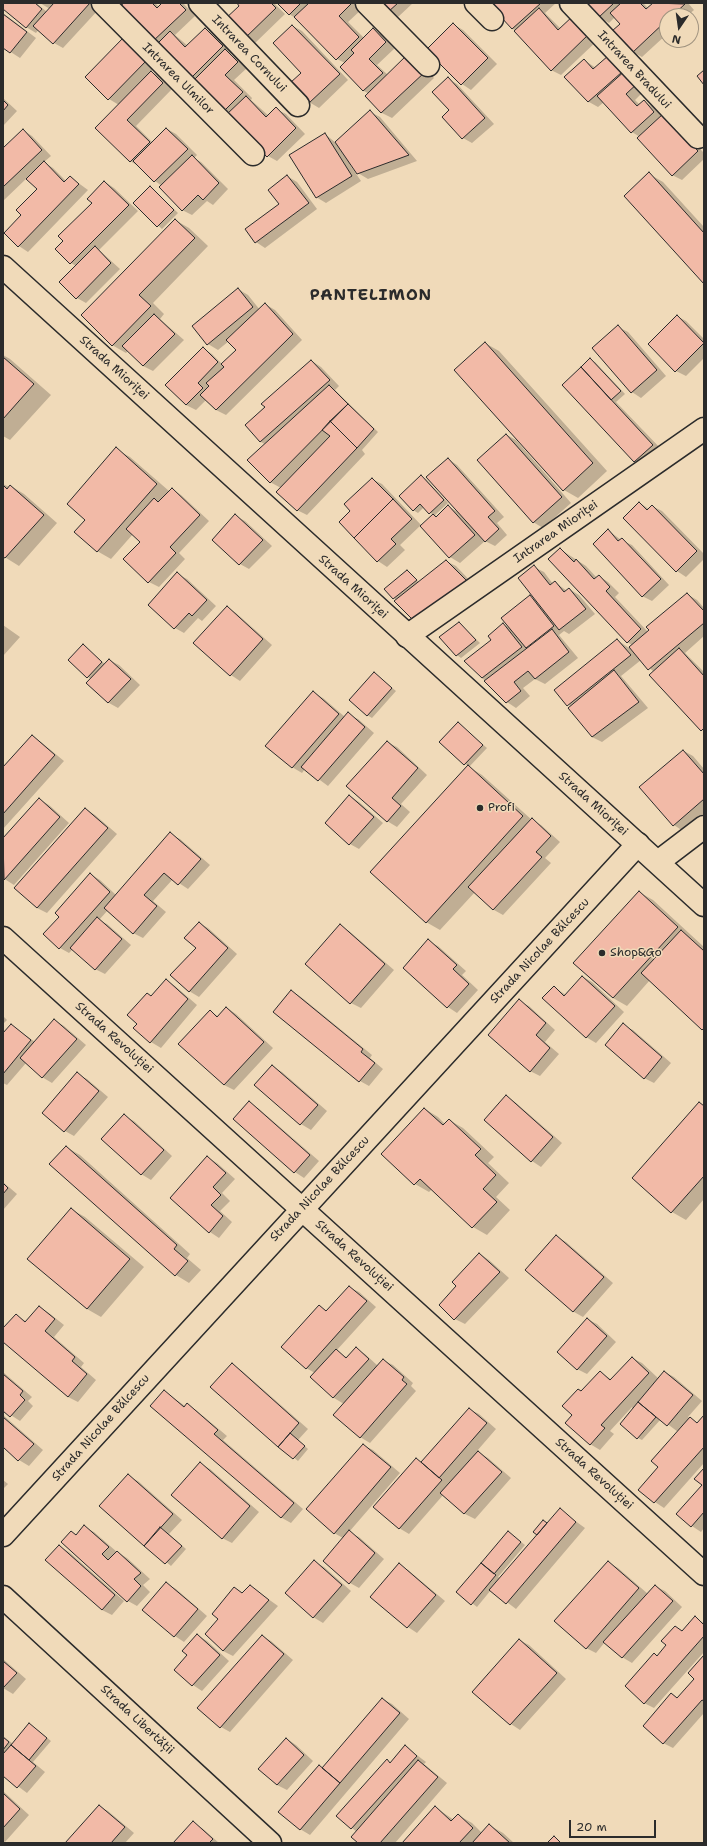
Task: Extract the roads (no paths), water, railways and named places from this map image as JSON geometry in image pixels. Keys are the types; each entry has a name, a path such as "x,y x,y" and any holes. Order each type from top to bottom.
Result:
{"street":[{"name":"Intrarea Ulmilor","path":"102,3 253,154"},
{"name":"Intrarea Cornului","path":"200,3 298,105"},
{"path":"367,3 428,65"},
{"path":"476,3 492,19"},
{"name":"Intrarea Bradului","path":"571,3 698,137"},
{"name":"Strada Mioriței","path":"3,267 704,905"},
{"name":"Intrarea Mioriței","path":"407,636 704,429"},
{"path":"658,862 704,827"},
{"name":"Strada Nicolae Bălcescu","path":"3,1535 638,844"},
{"name":"Strada Revoluției","path":"3,938 704,1574"},
{"name":"Strada Libertății","path":"3,1597 270,1843"}],"place":[{"name":"Profi","path":"480,808"},
{"name":"Shop&Go","path":"602,953"}],"district":[{"name":"PANTELIMON","path":"371,296"}]}
